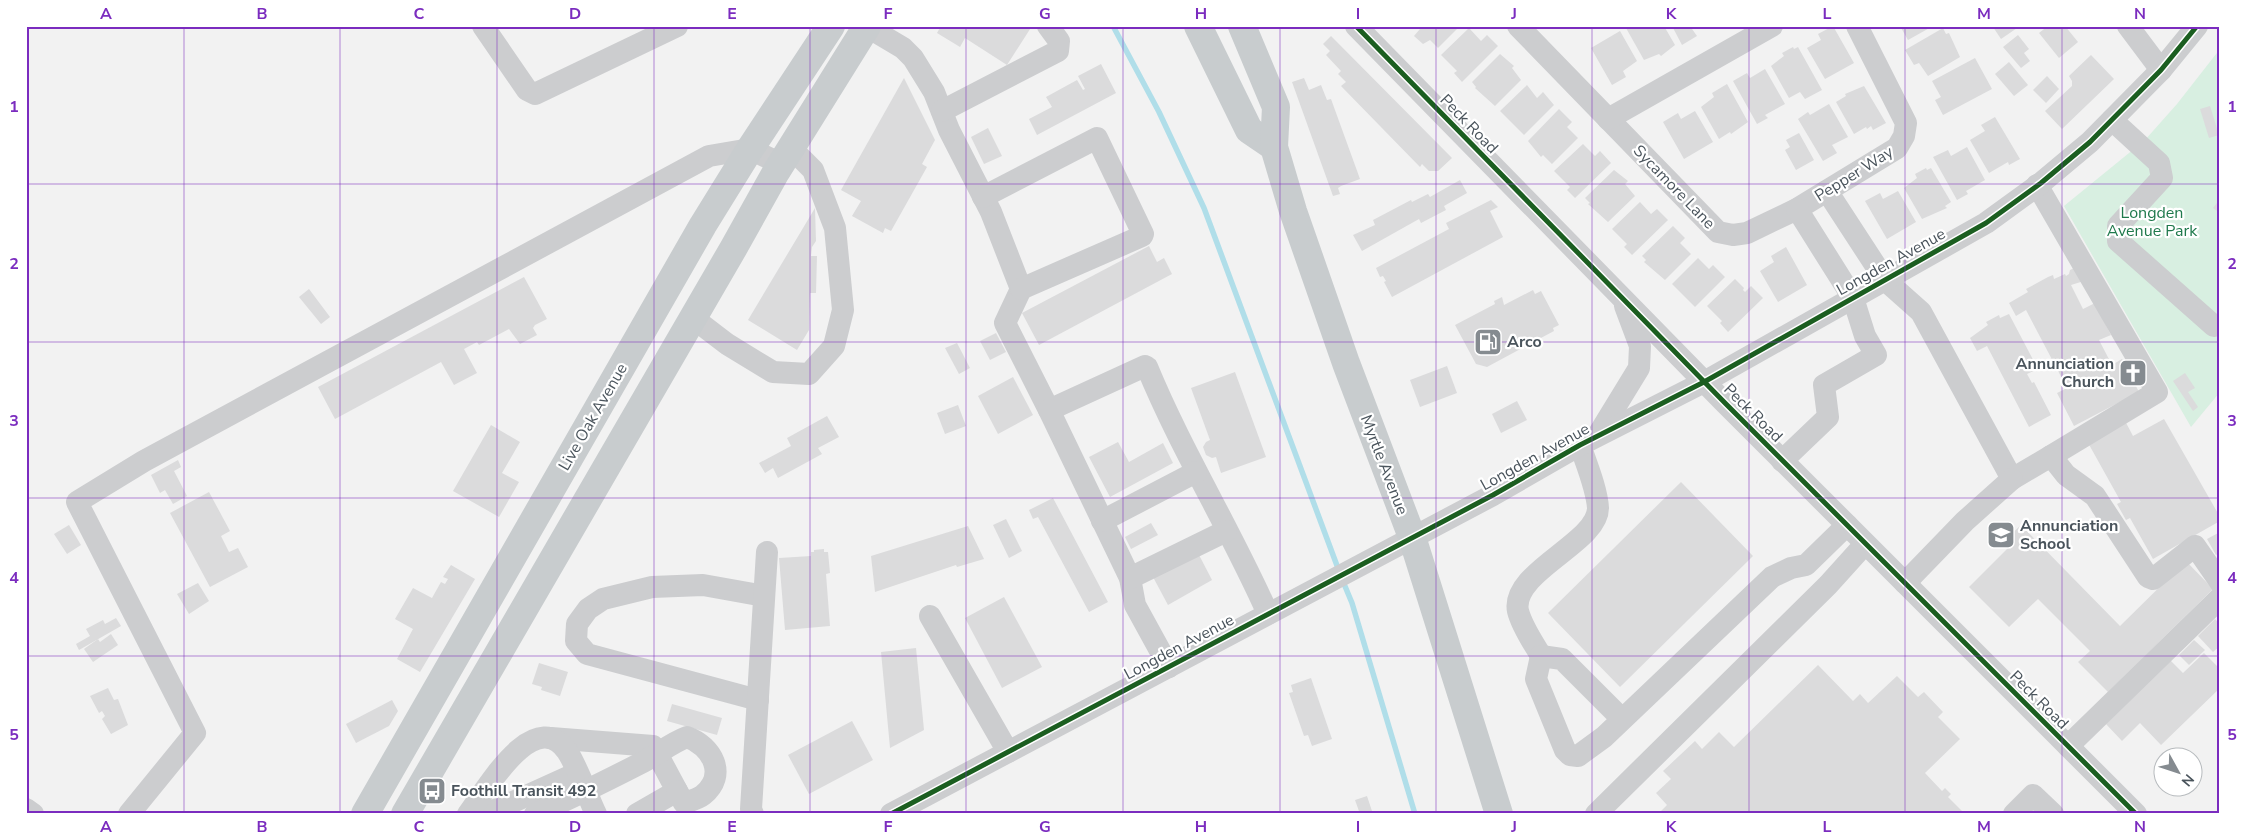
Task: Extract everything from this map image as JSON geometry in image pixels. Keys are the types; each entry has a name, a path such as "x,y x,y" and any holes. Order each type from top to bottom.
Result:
{"main road":[{"name":"Live Oak Avenue","path":"365,814 703,225 750,148 831,26"},
{"path":"405,814 694,318 786,156 866,26"},
{"path":"1198,26 1249,130 1274,147"},
{"name":"Myrtle Avenue","path":"1242,26 1276,107 1274,147 1293,211 1342,354 1412,537 1500,814"}],"street":[{"path":"483,26 527,90 535,94 677,26"},
{"path":"866,26 903,48 913,58 934,92 983,197 1021,289"},
{"path":"942,112 1058,51 1059,41 1048,26"},
{"name":"Peck Road","path":"1356,26 1782,461 2136,814"},
{"name":"Sycamore Lane","path":"1518,26 1718,232 1733,236 1747,233 1797,209"},
{"path":"1608,119 1772,26"},
{"name":"Pepper Way","path":"1797,209 1897,148 1904,136 1906,123 1857,26"},
{"path":"2128,26 2161,70"},
{"name":"Longden Avenue","path":"891,814 1493,495 1589,440 1704,382 1986,222 2037,185 2090,142 2161,70 2198,26"},
{"path":"2112,120 2158,162 2162,178 2118,226 2118,241 2214,326"},
{"path":"983,197 1097,138 1143,234 1021,289 1005,322 1130,578 1136,605 1169,666"},
{"path":"129,814 195,734 77,502 144,461 709,156 750,148 786,156 814,170 835,228 843,310 834,346 809,374 773,372 727,344 694,318"},
{"path":"1905,583 1965,521 2012,479 2157,392 2037,185"},
{"path":"1827,192 1886,280 1921,312 2012,479"},
{"path":"1782,461 1828,417 1824,385 1876,355 1866,336 1853,298 1797,209"},
{"path":"1622,298 1640,346 1639,368 1589,440 1598,509 1594,520 1583,535 1536,574 1526,587 1518,610 1523,624 1541,656 1536,679 1565,750 1570,755 1578,756 1589,750 1772,577 1792,568 1806,565 1847,526"},
{"path":"1049,410 1146,366 1196,472 1251,575 1268,614"},
{"path":"2051,456 2066,475 2096,496 2148,577 2153,579 2195,546 2220,582"},
{"path":"1102,521 1196,472"},
{"path":"1130,578 1226,531"},
{"path":"1596,814 1828,585 1865,544"},
{"path":"753,814 751,809 766,552"},
{"path":"758,700 587,654 576,641 577,624 588,609 604,598 652,587 703,585 764,596"},
{"path":"2068,746 2220,598"},
{"path":"930,616 1008,752"},
{"path":"1541,656 1562,659 1622,718"},
{"path":"484,809 522,746 537,738 653,746 658,754 684,803 703,795 712,783 715,774 712,755 706,747 687,737 676,741 658,754 581,783 484,809"},
{"path":"551,738 567,752 596,814"},
{"path":"535,814 581,783"},
{"path":"637,814 677,791"},
{"path":"2014,814 2034,795 2053,814"},
{"path":"26,809 33,814"}],"green space":[{"name":"Longden Avenue Park","path":"2220,49 2220,392 2191,427 2064,206 2145,140 2177,104"}],"building":[{"path":"941,26 1032,26 1007,65 965,38 960,47 937,33"},
{"path":"1417,26 1460,26 1438,48 1430,40 1423,44 1414,36 1420,29"},
{"path":"1628,26 1664,26 1675,45 1661,56 1659,54 1644,60 1626,28"},
{"path":"1672,26 1696,26 1692,29 1697,36 1682,45"},
{"path":"1833,26 1854,63 1825,79 1807,48 1821,40 1818,34"},
{"path":"1900,26 1933,26 1908,40"},
{"path":"2020,26 2001,39 1993,27"},
{"path":"2048,26 2065,26 2078,42 2059,58 2039,33"},
{"path":"1469,28 1481,41 1487,35 1498,46 1462,82 1454,73 1457,71 1441,55"},
{"path":"1943,28 1946,34 1949,33 1960,57 1928,76 1919,63 1914,65 1905,50"},
{"path":"1620,31 1637,61 1623,71 1626,77 1612,85 1591,48"},
{"path":"2018,35 2029,49 2024,53 2030,61 2021,68 2003,47"},
{"path":"1331,36 1452,158 1438,171 1429,171 1422,164 1420,167 1341,86 1346,82 1338,74 1341,71 1326,55 1330,51 1323,44"},
{"path":"1793,47 1794,49 1798,47 1822,90 1805,99 1800,92 1789,98 1771,66 1784,56 1782,53"},
{"path":"1500,54 1514,66 1512,68 1521,80 1495,106 1475,88 1472,82"},
{"path":"2091,55 2114,79 2062,129 2045,111 2072,86 2069,76"},
{"path":"1975,58 1992,89 1943,115 1935,100 1941,97 1932,81"},
{"path":"2009,62 2028,85 2014,96 1995,74"},
{"path":"1101,64 1116,93 1037,135 1029,119 1052,107 1046,97 1077,80 1083,90 1085,89 1078,76"},
{"path":"1765,69 1785,104 1765,115 1768,118 1757,124 1733,81 1747,73 1750,78"},
{"path":"2047,76 2059,89 2046,103 2033,90"},
{"path":"904,78 935,140 922,164 927,167 891,231 885,228 883,233 852,216 861,201 841,190"},
{"path":"1304,78 1309,90 1321,85 1327,100 1331,99 1360,179 1341,186 1338,188 1340,194 1333,196 1292,82"},
{"path":"1727,84 1748,122 1731,134 1730,132 1719,139 1701,107 1714,97 1712,93"},
{"path":"1527,85 1537,98 1543,92 1554,105 1524,135 1500,111"},
{"path":"1864,86 1886,123 1873,130 1871,126 1867,129 1866,127 1854,134 1836,102 1846,96 1845,94"},
{"path":"1829,104 1848,137 1832,145 1837,153 1823,161 1798,119 1808,112 1810,115"},
{"path":"2210,106 2219,135 2209,138 2200,109"},
{"path":"1559,109 1572,122 1567,127 1578,138 1552,164 1543,155 1541,157 1528,141"},
{"path":"1695,111 1713,142 1684,159 1663,122 1678,113 1681,119"},
{"path":"1995,117 2020,159 2009,165 2008,162 1989,173 1970,140 1985,131 1981,125"},
{"path":"988,128 1002,156 984,164 971,137"},
{"path":"1799,133 1814,160 1796,170 1785,150 1790,147 1786,140"},
{"path":"1583,144 1595,156 1600,151 1611,163 1575,198 1567,190 1570,187 1554,171"},
{"path":"1967,147 1985,180 1966,191 1968,194 1957,200 1933,157 1948,150 1951,156"},
{"path":"1926,168 1927,170 1931,168 1951,202 1945,206 1947,208 1922,219 1904,188 1917,178 1915,174"},
{"path":"1614,170 1628,181 1625,184 1635,196 1608,222 1588,204 1590,203 1585,198"},
{"path":"1460,180 1467,193 1444,206 1446,210 1421,223 1419,219 1362,251 1353,235 1375,225 1373,220 1411,200 1412,202 1428,194 1430,197"},
{"path":"1898,191 1916,222 1887,239 1865,201 1880,193 1883,199"},
{"path":"2220,199 2220,213 2213,208"},
{"path":"1491,200 1498,207 1490,211 1503,237 1392,297 1384,282 1386,281 1383,276 1380,277 1376,268 1449,229 1446,223"},
{"path":"1640,202 1651,214 1657,209 1668,220 1632,255 1624,247 1627,244 1612,229"},
{"path":"815,208 816,241 812,247 811,256 817,256 816,293 810,293 809,330 797,350 748,320"},
{"path":"1673,226 1685,238 1680,243 1691,254 1665,280 1644,262 1646,260 1642,256"},
{"path":"1149,246 1157,262 1164,258 1172,274 1039,345 1022,313"},
{"path":"1786,247 1807,285 1778,302 1760,271 1774,262 1771,256"},
{"path":"1698,258 1709,269 1713,265 1725,277 1695,307 1672,284"},
{"path":"2076,267 2084,281 2071,285 2083,309 2095,303 2111,335 2099,340 2112,365 2122,359 2139,392 2074,426 2057,393 2067,388 2026,310 2016,316 2009,303 2028,292 2026,289 2048,277 2053,275 2054,279 2065,274 2066,276 2070,270"},
{"path":"524,277 547,319 533,328 537,335 520,344 509,329 479,345 477,342 464,349 477,373 454,385 441,362 335,419 318,387"},
{"path":"1735,279 1744,288 1745,292 1751,286 1763,298 1728,332 1720,323 1722,321 1707,306"},
{"path":"309,289 330,317 321,324 299,297"},
{"path":"1533,290 1535,294 1541,291 1559,325 1553,328 1554,331 1487,367 1476,364 1455,325 1495,304 1494,301 1502,297 1504,305"},
{"path":"2009,314 2038,369 2027,374 2032,383 2034,382 2051,415 2029,427 1987,346 1977,351 1970,338 1988,325 1986,322 1999,315 2000,318"},
{"path":"996,333 1006,352 990,360 980,341"},
{"path":"957,343 970,368 959,374 945,348"},
{"path":"1447,366 1457,393 1420,407 1410,380"},
{"path":"1235,372 1266,457 1221,473 1216,457 1212,458 1206,455 1203,447 1210,440 1191,388"},
{"path":"2185,373 2195,388 2188,392 2198,407 2193,411 2173,381"},
{"path":"1013,377 1033,415 998,434 978,396"},
{"path":"1517,401 1527,420 1501,433 1492,414"},
{"path":"958,405 966,426 945,434 937,413"},
{"path":"827,416 839,437 818,448 822,454 778,478 773,468 765,473 759,463 791,446 787,438"},
{"path":"2124,419 2133,436 2164,419 2220,517 2220,521 2153,559 2130,518 2126,520 2117,504 2121,502 2087,441"},
{"path":"491,425 520,442 502,473 519,482 499,517 453,491"},
{"path":"1118,442 1129,462 1163,443 1173,463 1110,497 1089,457"},
{"path":"178,460 181,467 174,471 187,496 173,504 165,490 160,493 151,475"},
{"path":"1681,482 1753,556 1620,687 1548,613"},
{"path":"209,492 230,531 221,536 229,552 238,548 248,567 210,587 170,513"},
{"path":"1053,498 1108,602 1089,612 1038,517 1033,519 1029,510"},
{"path":"1006,519 1022,551 1009,558 993,525"},
{"path":"1151,523 1158,535 1131,549 1125,537"},
{"path":"69,525 81,545 67,554 54,534"},
{"path":"2021,525 2120,626 2186,561 2213,589 2108,692 2078,662 2090,651 2038,599 2009,627 1969,587 2010,546 2005,540"},
{"path":"968,526 984,559 957,567 956,565 875,592 871,556"},
{"path":"2220,532 2220,553 2216,555 2207,539"},
{"path":"824,549 824,552 828,552 830,573 826,574 830,626 785,630 779,558 811,556 811,552 814,552 814,550"},
{"path":"1198,553 1212,580 1168,605 1153,577"},
{"path":"451,565 475,579 420,672 397,659 413,629 395,619 413,588 432,598 441,582 445,584 448,579 443,577"},
{"path":"198,583 209,601 189,614 177,594"},
{"path":"1004,597 1042,667 1002,688 965,618"},
{"path":"116,618 121,626 79,650 76,644 90,636 86,629 103,620 105,624"},
{"path":"2215,619 2220,624 2220,646 2213,652 2198,636"},
{"path":"111,634 118,645 93,662 84,649 98,639 100,642"},
{"path":"2194,640 2205,650 2189,665 2179,655"},
{"path":"916,648 924,730 890,748 881,652"},
{"path":"2204,653 2220,669 2220,688 2161,745 2140,723 2122,741 2106,724 2170,660 2183,673"},
{"path":"539,663 568,672 560,696 541,690 542,687 532,684"},
{"path":"1818,665 1853,701 1860,694 1868,703 1897,676 1918,697 1924,692 1943,712 1938,717 1960,739 1925,773 1942,791 1945,788 1951,794 1948,797 1965,814 1658,814 1667,805 1656,793 1671,779 1663,771 1695,741 1702,749 1719,732 1734,747"},
{"path":"1311,678 1332,739 1312,746 1308,735 1304,736 1289,693 1293,692 1291,685"},
{"path":"108,688 114,700 118,699 128,725 111,734 102,719 105,716 102,711 99,713 90,696"},
{"path":"392,700 398,711 389,726 356,743 346,724"},
{"path":"672,704 722,718 717,735 667,721"},
{"path":"852,721 873,760 809,794 788,755"},
{"path":"1367,796 1373,814 1360,814 1355,800"}],"waterway":[{"path":"1113,26 1159,112 1204,208 1339,571"},
{"path":"1342,579 1352,603 1415,814"}],"cycle path":[{"path":"1356,26 1726,404 2136,814"},
{"path":"891,814 1493,495 1580,445 1704,382 1986,223 2041,183 2090,142 2161,70 2197,26"}],"place":[{"name":"Arco","path":"1488,342"},
{"name":"Annunciation Church","path":"2133,373"},
{"name":"Annunciation School","path":"2001,535"},
{"name":"Foothill Transit 492","path":"432,791"}]}
